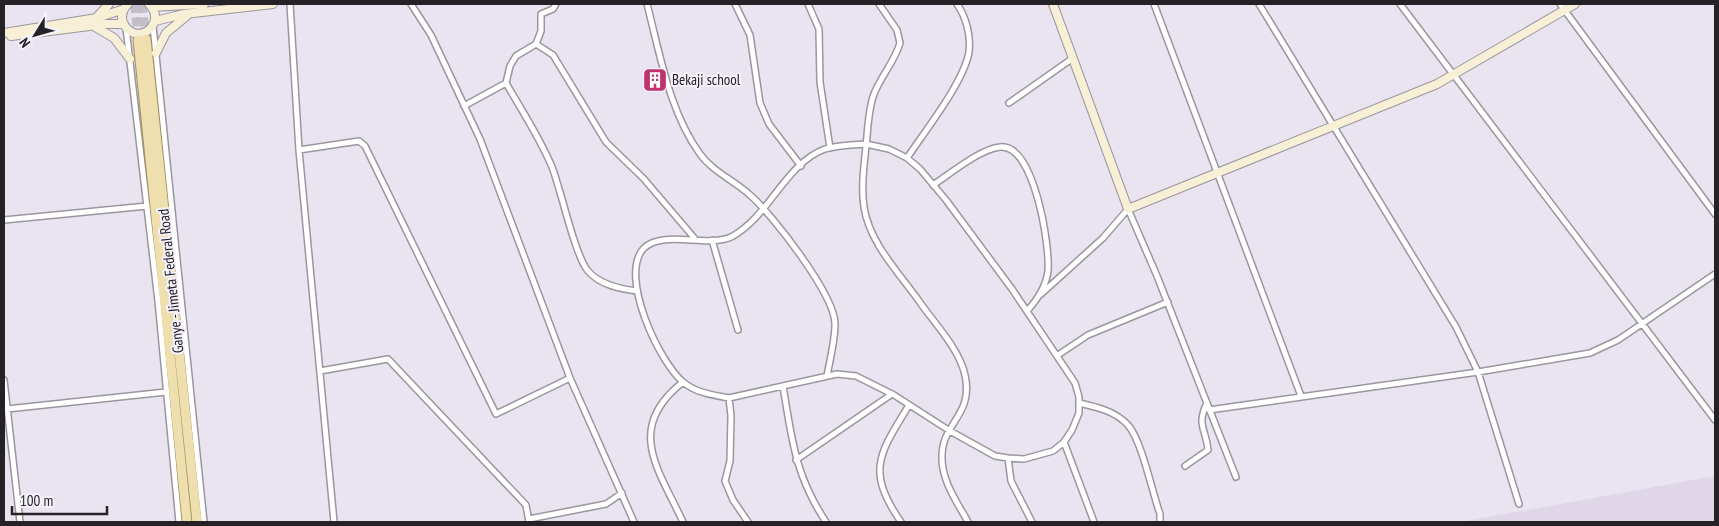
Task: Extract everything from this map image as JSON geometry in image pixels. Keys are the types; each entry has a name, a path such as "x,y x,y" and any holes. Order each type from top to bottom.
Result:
{"main road":[{"name":"Ganye - Jimeta Federal Road","path":"187,522 142,39 198,522"}],"street":[{"path":"97,18 109,4"},
{"path":"204,4 151,5 204,522"},
{"path":"4,35 92,26 125,26 133,33 142,33 154,24 190,13 273,4"},
{"path":"290,4 299,150 334,522"},
{"path":"411,4 431,35 480,139 570,378 634,522"},
{"path":"556,4 553,9 540,17 541,32 536,44 516,56 510,66 506,84 541,144 552,167 577,245 588,271 598,279 616,288 637,291"},
{"path":"647,4 668,87 701,155 715,168 734,180 764,208 797,249 833,313 835,323 826,376"},
{"path":"735,4 750,35 760,103 769,124 801,166"},
{"path":"808,4 819,29 820,82 830,148"},
{"path":"879,4 898,30 900,43 874,96 866,144 863,185 864,207 869,226 875,238 948,342 964,372 967,396 965,405 944,443 942,456 943,471 968,522"},
{"path":"907,158 940,109 965,65 969,50 968,30 964,15 957,4"},
{"path":"1053,4 1128,209 1168,302 1236,477"},
{"path":"1154,4 1301,396"},
{"path":"1259,4 1456,327 1478,372 1519,504"},
{"path":"1400,4 1456,75 1715,420"},
{"path":"1027,311 1040,296 1103,238 1128,209 1456,75 1562,7 1575,4"},
{"path":"4,35 97,18 125,6"},
{"path":"125,6 122,15 130,59 147,206 179,522"},
{"path":"1562,7 1715,214"},
{"path":"156,53 166,33 190,13"},
{"path":"92,26 114,38 130,59"},
{"path":"536,44 553,55 606,142 644,179 696,240"},
{"path":"1009,103 1073,58"},
{"path":"464,106 506,84"},
{"path":"299,150 359,141 365,146 496,414 570,378"},
{"path":"866,144 889,149 907,158 933,184 1027,311 1075,383 1079,413 1064,442 1053,451 1024,459 995,456 950,432 892,394 856,376 837,374 729,398 695,390 683,382 661,354 637,291 638,262 644,248 655,243 672,240 731,238 747,227 801,166 808,158 830,148 866,144"},
{"path":"933,184 989,150 1000,147 1010,148 1018,153 1025,164 1043,216 1048,272 1040,296"},
{"path":"4,220 147,206"},
{"path":"712,240 738,330"},
{"path":"1209,410 1478,372 1590,354 1605,348 1715,274"},
{"path":"1058,355 1088,335 1168,302"},
{"path":"320,371 388,359 526,505 529,521 606,504 622,493"},
{"path":"4,380 20,522"},
{"path":"683,382 671,391 658,408 650,439 654,461 683,522"},
{"path":"783,386 796,460 806,491 826,522"},
{"path":"7,409 166,392"},
{"path":"796,460 892,394"},
{"path":"729,398 731,416 730,461 725,481 733,500 748,522"},
{"path":"1079,403 1101,408 1128,425 1135,435 1160,514 1160,522"},
{"path":"1185,466 1208,450 1201,425 1201,416 1207,403"},
{"path":"901,522 885,495 880,467 882,451 909,405"},
{"path":"1064,442 1094,522"},
{"path":"1008,458 1011,481 1032,522"}],"shaded area":[{"path":"1715,476 1715,522 1459,522 1555,505"}],"tunnel":[{"path":"135,4 138,40"},
{"path":"142,4 146,39"}],"place":[{"name":"Bekaji school","path":"655,80"}]}
